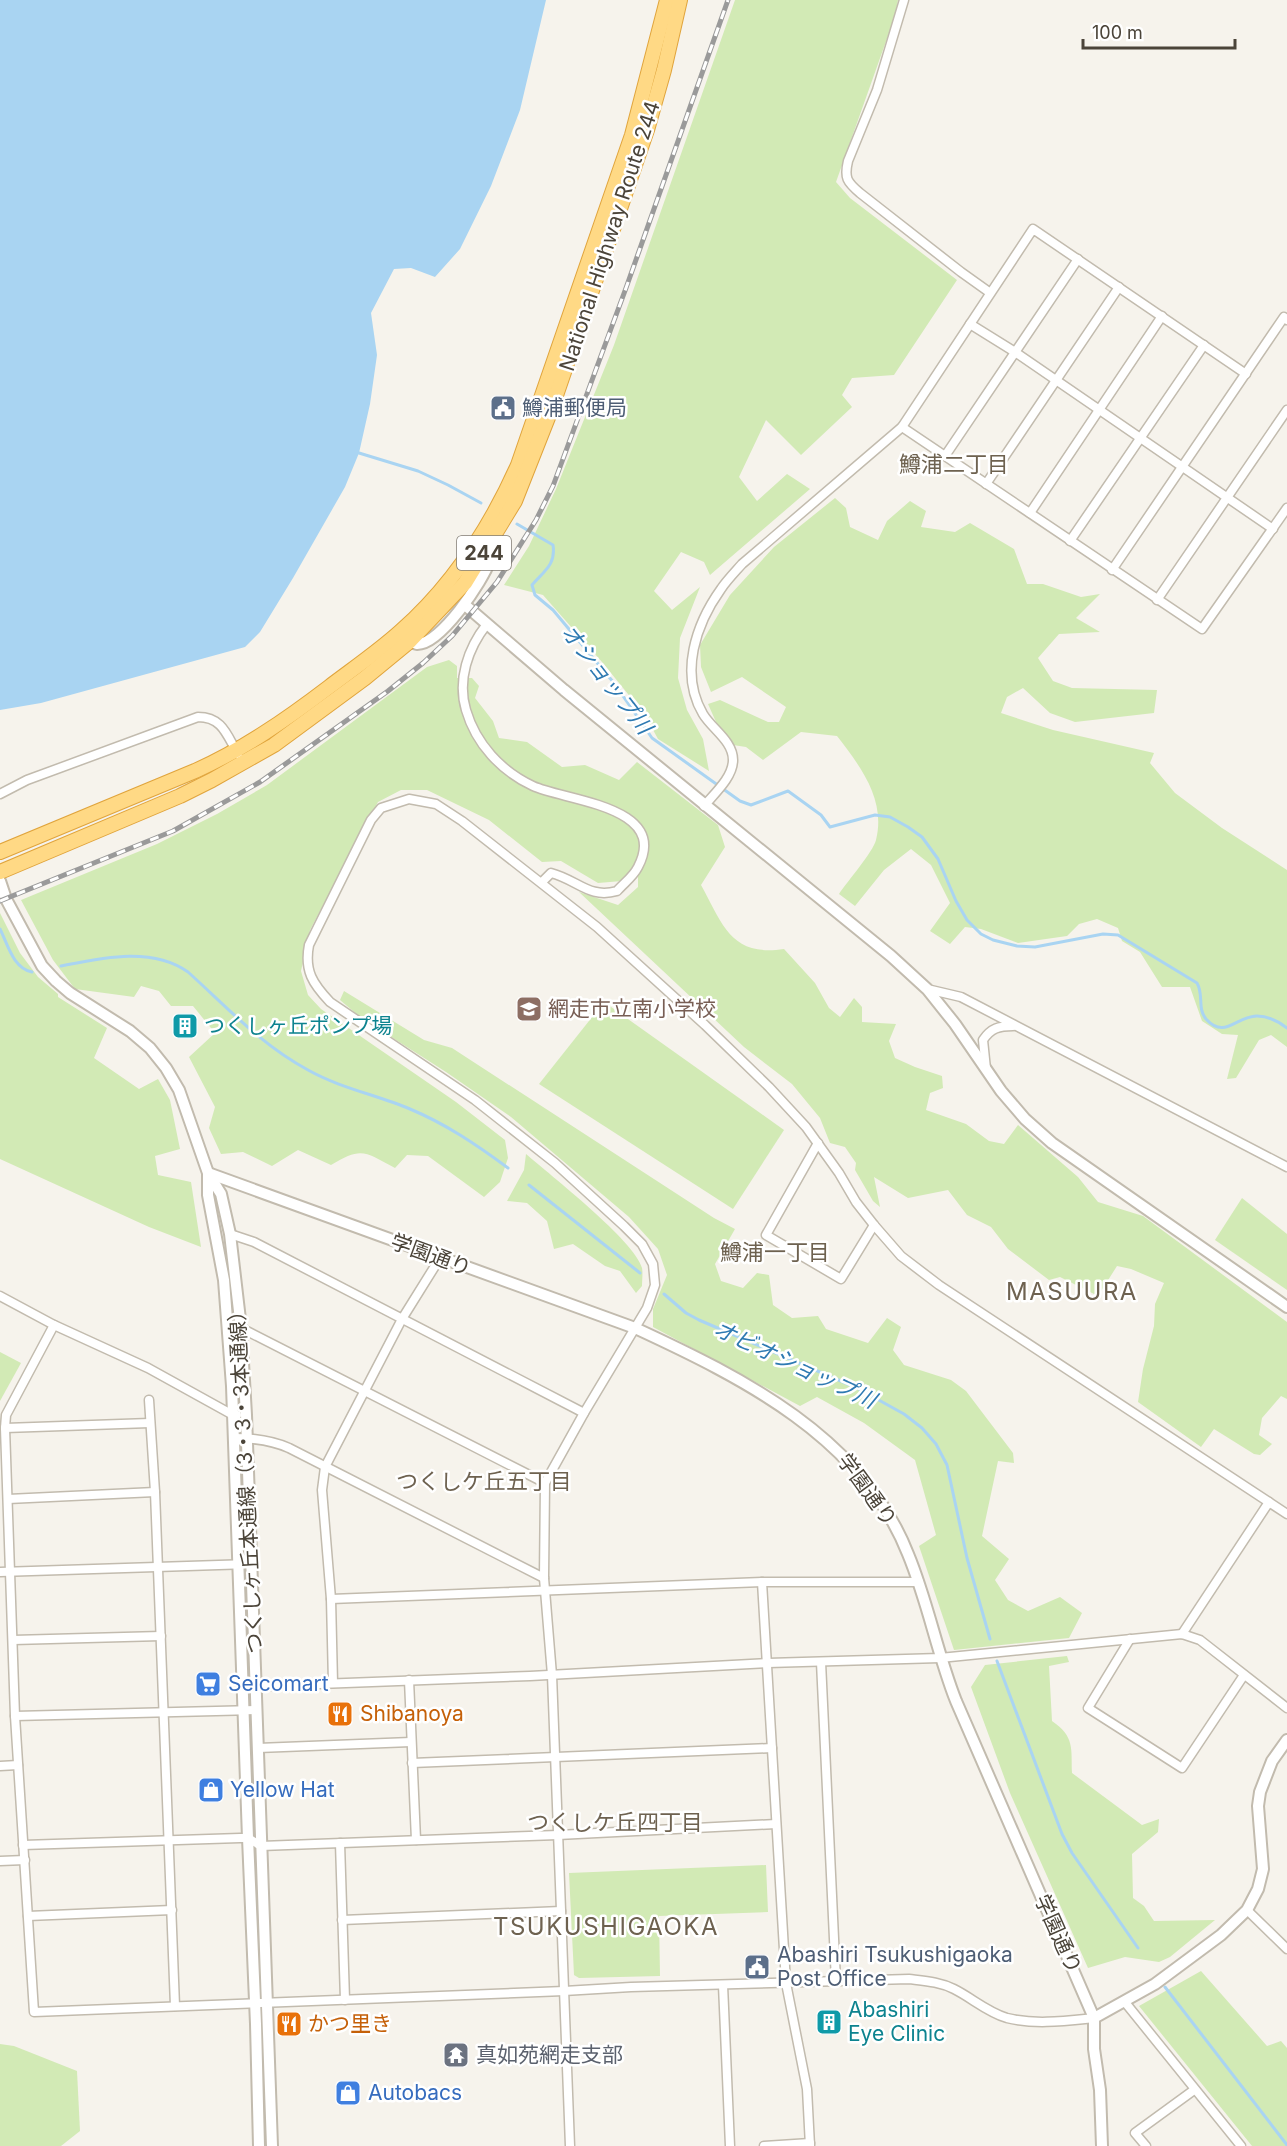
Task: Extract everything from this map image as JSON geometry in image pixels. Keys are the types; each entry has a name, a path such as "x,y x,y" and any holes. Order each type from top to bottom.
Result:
{"highway":[{"name":"National Highway Route 244","path":"480,549 518,465 632,135 667,0"},
{"name":"National Highway Route 244","path":"0,872 180,796 274,745 339,698 405,637 446,585 480,549 515,501 551,410 647,130 680,0"},
{"name":"National Highway Route 244","path":"0,852 217,761 284,721 405,637"}],"street":[{"path":"904,0 877,90 848,161 845,171 847,179 860,193 989,292"},
{"path":"704,806 729,775 733,759 728,744 703,714 692,680 691,660 704,615 722,587 742,564 902,427 989,292 1033,229 1246,374"},
{"path":"945,456 1078,260"},
{"path":"986,484 1119,287"},
{"path":"1030,513 1161,316"},
{"path":"1112,570 1284,317 1287,320"},
{"path":"970,324 1015,352 1273,529"},
{"path":"1070,541 1204,345"},
{"path":"1157,600 1287,410"},
{"path":"902,427 1202,629 1287,508"},
{"path":"405,637 417,644 429,641 465,604 486,572 490,560 480,549"},
{"path":"465,604 704,806 891,956 927,989 1025,1119 1052,1143 1287,1307"},
{"path":"487,624 476,641 463,676 464,702 470,723 481,743 497,762 519,779 557,795 603,806 622,814 637,828 644,844 637,869 618,891 596,894 551,873 542,882"},
{"path":"0,794 27,780 198,717 209,717 218,721 244,763"},
{"path":"570,2146 552,1675 544,1578 545,1483 647,1308 655,1285 653,1264 642,1244 555,1163 475,1100 330,1002 315,985 306,960 309,945 370,820 381,808 409,799 436,804 451,812 542,882 612,940 769,1087 806,1127 856,1202 901,1256 939,1285 1287,1514"},
{"name":"つくしヶ丘本通線（3・3・3本通線）","path":"0,881 6,898 42,966 70,993 130,1031 150,1048 166,1068 179,1090 208,1173 221,1194 230,1234 241,1328 246,1415 272,2146"},
{"path":"927,989 961,997 1287,1167"},
{"path":"987,1071 983,1040 989,1031 999,1026 1014,1026"},
{"path":"818,1143 766,1235 841,1279 874,1225"},
{"name":"つくしヶ丘本通線（3・3・3本通線）","path":"208,1173 208,1195 224,1280 229,1328 259,2146"},
{"name":"学園通り","path":"208,1173 635,1328 683,1350 750,1386 784,1408 838,1450 858,1472 893,1522 908,1552 932,1620 940,1658 979,1758 1062,1941 1094,2018 1094,2049 1100,2090 1102,2146"},
{"path":"230,1234 254,1242 584,1413"},
{"path":"333,1683 331,1599 322,1490 326,1467 402,1319 440,1258"},
{"path":"0,1296 54,1325 148,1368 233,1415 246,1415"},
{"path":"54,1325 6,1415 5,1428 15,1716 34,2012 564,1992 631,1987 723,1986 909,1978 935,1982 952,1988 988,2010 1005,2017 1024,2021 1094,2018 1155,1984 1199,1953 1247,1910 1258,1889 1263,1869 1258,1806 1260,1792 1272,1761 1287,1740"},
{"path":"229,1328 241,1328 545,1483"},
{"path":"149,1400 155,1492 175,2006"},
{"path":"5,1428 150,1423"},
{"path":"233,1438 278,1443 544,1578"},
{"path":"8,1499 155,1492"},
{"path":"1182,1634 1269,1502"},
{"path":"0,1572 250,1563"},
{"path":"762,1582 786,1983 807,2089 810,2145 764,2146"},
{"path":"331,1599 762,1582 919,1582"},
{"path":"243,1687 552,1675 768,1663 940,1658 1182,1634 1200,1640 1287,1708"},
{"path":"13,1640 161,1636"},
{"path":"1130,1639 1088,1708 1182,1768 1244,1675"},
{"path":"820,1662 836,1981"},
{"path":"409,1680 416,1840"},
{"path":"15,1716 257,1710"},
{"path":"258,1748 411,1742"},
{"path":"412,1763 772,1748"},
{"path":"0,1766 18,1765"},
{"path":"23,1845 248,1838 261,1846 776,1824"},
{"path":"340,1843 345,2000"},
{"path":"0,1861 24,1860"},
{"path":"28,1916 172,1910"},
{"path":"1247,1910 1287,1949"},
{"path":"342,1920 561,1911"},
{"path":"723,1986 730,2146"},
{"path":"1124,2001 1194,2090 1242,2146"},
{"path":"1146,2146 1135,2133 1194,2090"}],"green space":[{"path":"735,0 898,0 895,16 836,182 850,198 957,280 894,375 852,378 842,395 852,407 801,455 766,420 739,477 757,501 787,474 810,489 710,575 704,562 681,552 654,591 672,610 700,587 680,638 678,678 687,710 703,739 709,771 658,739 645,715 543,595 504,585 529,546 556,489 614,345"},
{"path":"835,498 846,508 850,527 878,540 887,521 910,501 926,511 921,527 955,532 970,523 1014,549 1027,584 1043,584 1081,597 1100,594 1076,618 1100,632 1059,634 1038,658 1053,681 1072,688 1157,690 1154,713 1075,722 1050,713 1023,688 1007,697 1001,713 1053,730 1154,753 1150,763 1175,793 1222,828 1287,870 1287,1047 1271,1035 1259,1040 1236,1078 1227,1079 1238,1035 1222,1034 1202,1021 1190,987 1162,987 1140,952 1122,941 1118,928 1097,919 1079,924 1067,936 1018,943 981,929 965,927 950,944 930,931 950,903 931,865 911,849 884,870 855,906 839,894 876,840 878,811 863,772 837,736 801,732 763,760 746,747 733,745 716,722 708,704 720,700 768,722 779,722 786,707 742,677 711,692 701,667 700,645 730,595 774,547"},
{"path":"449,660 457,666 457,678 472,678 479,686 475,698 493,721 499,738 527,742 562,767 585,765 619,780 637,762 718,825 725,847 701,885 723,925 740,943 752,948 784,949 815,983 829,1008 840,1017 854,998 862,1007 862,1022 896,1024 889,1041 895,1058 942,1076 943,1088 930,1093 926,1110 966,1124 989,1141 1004,1144 1018,1125 1078,1177 1098,1202 1143,1216 1287,1322 1287,1399 1281,1396 1262,1418 1259,1435 1272,1444 1260,1455 1254,1454 1214,1429 1201,1447 1138,1402 1143,1369 1154,1326 1155,1304 1164,1283 1131,1269 1117,1266 1098,1296 1060,1277 1049,1280 1008,1249 991,1227 967,1215 948,1190 908,1198 874,1177 880,1207 873,1201 855,1170 856,1163 845,1147 830,1143 820,1118 792,1084 744,1047 579,892 618,905 638,887 638,875 622,881 598,883 561,861 542,862 489,820 427,790 401,790 378,802 310,930 301,971 308,995 321,1009 456,1102 505,1140 508,1158 500,1182 484,1197 428,1156 407,1155 395,1168 363,1153 350,1155 331,1165 298,1150 272,1166 243,1152 221,1154 209,1128 215,1107 189,1057 215,1033 193,1006 171,1006 159,991 141,986 134,997 75,989 53,960 21,900 157,844 217,814 267,785 427,667"},
{"path":"0,913 20,953 38,977 58,994 58,997 107,1028 94,1058 139,1089 158,1079 170,1100 180,1149 155,1156 158,1175 191,1182 201,1247 149,1227 0,1159"},
{"path":"344,991 424,1040 452,1048 714,1218 735,1229 715,1264 721,1281 743,1288 757,1273 769,1275 773,1305 792,1318 818,1316 826,1329 868,1343 887,1318 901,1327 893,1350 904,1365 951,1380 966,1391 1013,1453 1014,1463 998,1461 982,1536 1009,1559 995,1580 1008,1600 1028,1611 1060,1597 1082,1613 1069,1638 954,1650 919,1546 936,1535 915,1460 864,1423 817,1397 800,1406 653,1327 653,1309 667,1275 658,1249 629,1217 511,1117 360,1017 340,1000"},
{"path":"604,1002 784,1130 733,1209 539,1084"},
{"path":"526,1154 609,1226 636,1256 642,1268 642,1286 636,1293 620,1271 605,1266 573,1244 554,1249 547,1221 527,1203 507,1201 524,1170"},
{"path":"1242,1198 1287,1234 1287,1290 1215,1240"},
{"path":"0,1352 21,1363 0,1401"},
{"path":"1067,1656 1069,1662 1049,1666 1052,1721 1065,1732 1068,1738 1072,1773 1142,1825 1159,1819 1158,1832 1132,1854 1133,1898 1144,1906 1154,1921 1215,1920 1170,1957 1159,1962 1125,1957 1088,1968 1010,1793 971,1687 985,1665"},
{"path":"766,1865 768,1912 659,1916 660,1976 579,1978 574,1975 569,1873"},
{"path":"1201,1971 1267,2046 1281,2041 1287,2048 1287,2146 1252,2146 1139,2006"},
{"path":"0,2044 14,2046 77,2071 80,2131 61,2146 0,2146"}],"water":[{"path":"0,0 546,0 520,110 491,186 460,249 435,277 411,268 394,269 371,313 377,355 370,404 359,453 345,487 260,632 245,647 41,703 0,710"}],"waterway":[{"name":"オショップ川","path":"359,453 418,471 481,503"},
{"name":"オショップ川","path":"517,524 553,545 551,563 532,585 535,595 553,610 614,683 652,738 740,801 751,805 788,791 821,815 830,827 875,815 890,817 922,837 938,859 967,920 981,934 993,940 1017,946 1035,947 1103,934 1118,935 1197,983 1203,1015 1213,1025 1225,1027 1257,1016 1273,1020 1287,1028"},
{"name":"オビオショップ川","path":"0,929 16,961 25,970 32,972"},
{"name":"オビオショップ川","path":"61,966 126,956 159,959 174,964 188,972 245,1025 291,1060 333,1082 397,1104 436,1121 508,1168"},
{"name":"オビオショップ川","path":"529,1185 640,1273"},
{"name":"オビオショップ川","path":"664,1294 686,1313 699,1320 857,1388 904,1414 922,1428 936,1444 947,1465 967,1558 990,1639"},
{"name":"オビオショップ川","path":"997,1661 1062,1834 1072,1853 1138,1948"},
{"name":"オビオショップ川","path":"1165,1987 1287,2145"}],"railway":[{"path":"0,901 173,831 260,782 388,691 423,663 452,636 497,582 536,520 553,486 728,0"}],"place":[{"name":"鱒浦郵便局","path":"503,408"},
{"name":"網走市立南小学校","path":"529,1009"},
{"name":"つくしヶ丘ポンプ場","path":"185,1026"},
{"name":"Seicomart","path":"208,1684"},
{"name":"Shibanoya","path":"340,1714"},
{"name":"Yellow Hat","path":"211,1790"},
{"name":"Abashiri Tsukushigaoka Post Office","path":"757,1967"},
{"name":"Abashiri Eye Clinic","path":"829,2022"},
{"name":"かつ里き","path":"289,2024"},
{"name":"真如苑網走支部","path":"456,2055"},
{"name":"Autobacs","path":"348,2093"}],"district":[{"name":"鱒浦二丁目","path":"954,464"},
{"name":"鱒浦一丁目","path":"775,1252"},
{"name":"MASUURA","path":"1072,1292"},
{"name":"つくしケ丘五丁目","path":"484,1481"},
{"name":"つくしケ丘四丁目","path":"615,1822"},
{"name":"TSUKUSHIGAOKA","path":"606,1927"}]}
